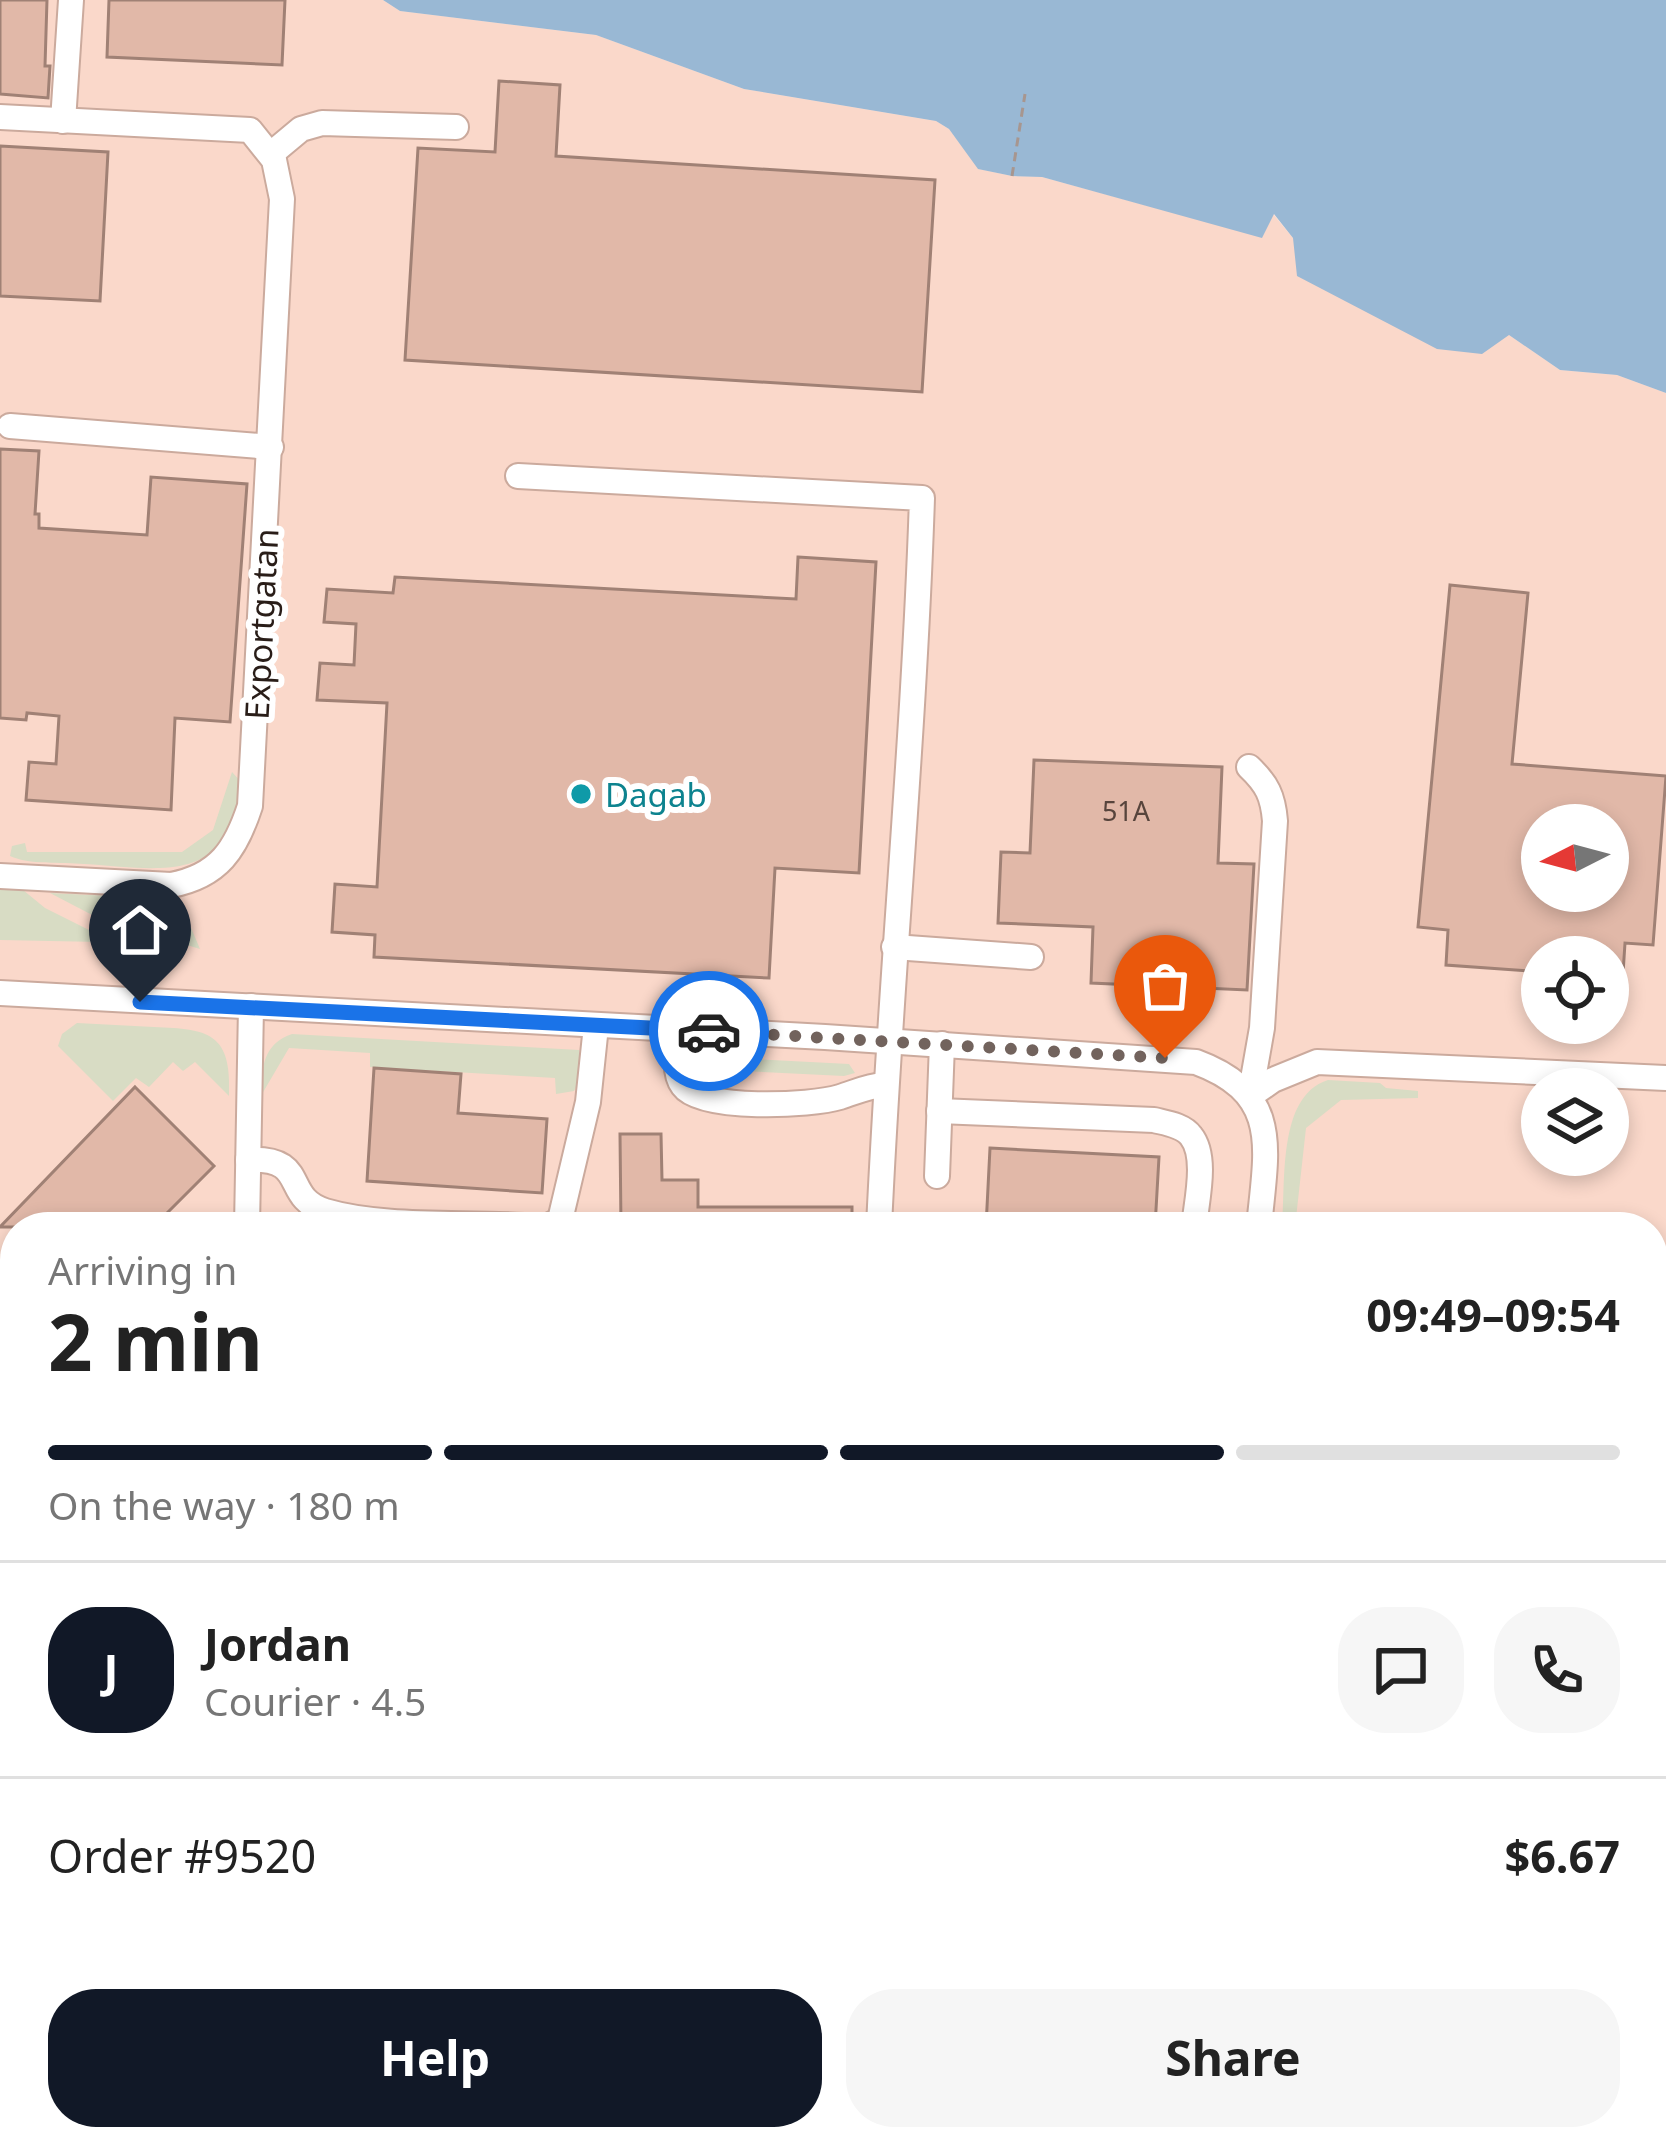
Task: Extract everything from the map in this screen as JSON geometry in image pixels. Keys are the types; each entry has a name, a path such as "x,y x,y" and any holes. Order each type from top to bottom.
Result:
{"street":[{"path":"63,121 71,0"},
{"path":"0,117 250,130 267,147 322,123 456,127"},
{"name":"Exportgatan","path":"0,876 171,885 210,869 237,843 250,806 282,199 267,147"},
{"path":"10,426 271,447"},
{"path":"518,476 922,498 879,1212"},
{"path":"1249,767 1273,798 1275,821 1262,1028 1250,1096"},
{"path":"894,947 1031,957"},
{"path":"0,993 1196,1061 1236,1080 1261,1112 1266,1138 1260,1212"},
{"path":"247,1212 250,1006"},
{"path":"563,1212 588,1102 596,1026"},
{"path":"681,1030 677,1070 682,1085 700,1099 791,1105 885,1085"},
{"path":"937,1176 942,1044"},
{"path":"1250,1096 1317,1062 1665,1077"},
{"path":"939,1112 1154,1120 1175,1125 1191,1135 1196,1149 1194,1212"},
{"path":"248,1160 272,1159 284,1164 304,1198 331,1212"}],"path":[{"path":"1012,176 1025,94"}],"shaded area":[{"path":"0,0 383,0 400,11 596,35 744,89 936,121 949,129 979,169 1042,177 1262,237 1273,214 1293,238 1509,335 1560,370 1617,375 1666,393 1666,1212 0,1212"}],"green space":[{"path":"232,772 241,782 223,839 208,855 188,864 141,868 36,862 10,856 12,846 25,843 27,852 182,852 213,830"},
{"path":"0,889 23,890 45,908 97,934 100,942 0,940"},
{"path":"50,893 175,899 200,949 96,917"},
{"path":"77,1023 203,1033 221,1047 226,1059 229,1096 195,1062 183,1071 173,1062 149,1087 136,1078 113,1101 58,1046 62,1034"},
{"path":"292,1034 579,1050 580,1080 574,1091 556,1094 555,1078 370,1067 370,1053 289,1048 262,1094 266,1058 275,1044"},
{"path":"698,1056 849,1064 855,1073 700,1069"},
{"path":"1328,1080 1380,1083 1386,1088 1418,1091 1418,1098 1341,1100 1306,1128 1297,1212 1283,1212 1287,1143 1300,1103"}],"water":[{"path":"383,0 1666,0 1666,393 1617,375 1560,370 1509,335 1482,354 1437,349 1297,276 1293,238 1274,214 1262,238 1042,177 978,169 949,129 936,121 744,89 596,35 400,11"}],"building":[{"path":"0,0 47,0 48,98 0,94"},
{"path":"109,0 285,0 282,65 107,57"},
{"path":"499,81 560,85 556,156 935,180 922,392 405,360 418,148 495,152"},
{"path":"0,146 108,152 100,301 0,296"},
{"path":"0,449 39,451 35,514 39,514 39,528 147,535 151,477 247,484 230,722 175,718 171,810 26,800 29,762 56,764 59,716 27,713 26,720 0,718"},
{"name":"Dagab","path":"798,557 876,562 859,873 775,868 769,978 374,957 375,935 332,932 335,884 377,887 387,703 317,700 320,663 354,665 356,624 324,622 327,589 393,593 395,577 796,599"},
{"path":"1450,585 1528,593 1512,764 1666,776 1653,945 1629,943 1629,936 1521,936 1521,970 1446,965 1448,930 1418,927"},
{"path":"1034,760 1222,767 1218,863 1254,864 1247,990 1091,983 1093,927 998,923 1001,852 1030,853"},
{"path":"374,1068 461,1074 458,1113 547,1119 542,1193 367,1181"},
{"path":"135,1087 214,1166 168,1212 14,1212"},
{"path":"620,1134 661,1134 662,1180 698,1180 698,1207 852,1207 852,1212 621,1212"},
{"path":"990,1148 1159,1157 1156,1212 987,1212"}],"way so far":[{"path":"709,1031 1165,1058"}],"place":[{"name":"Dagab","path":"581,794"}],"route":[{"path":"140,1002 709,1031"}]}
